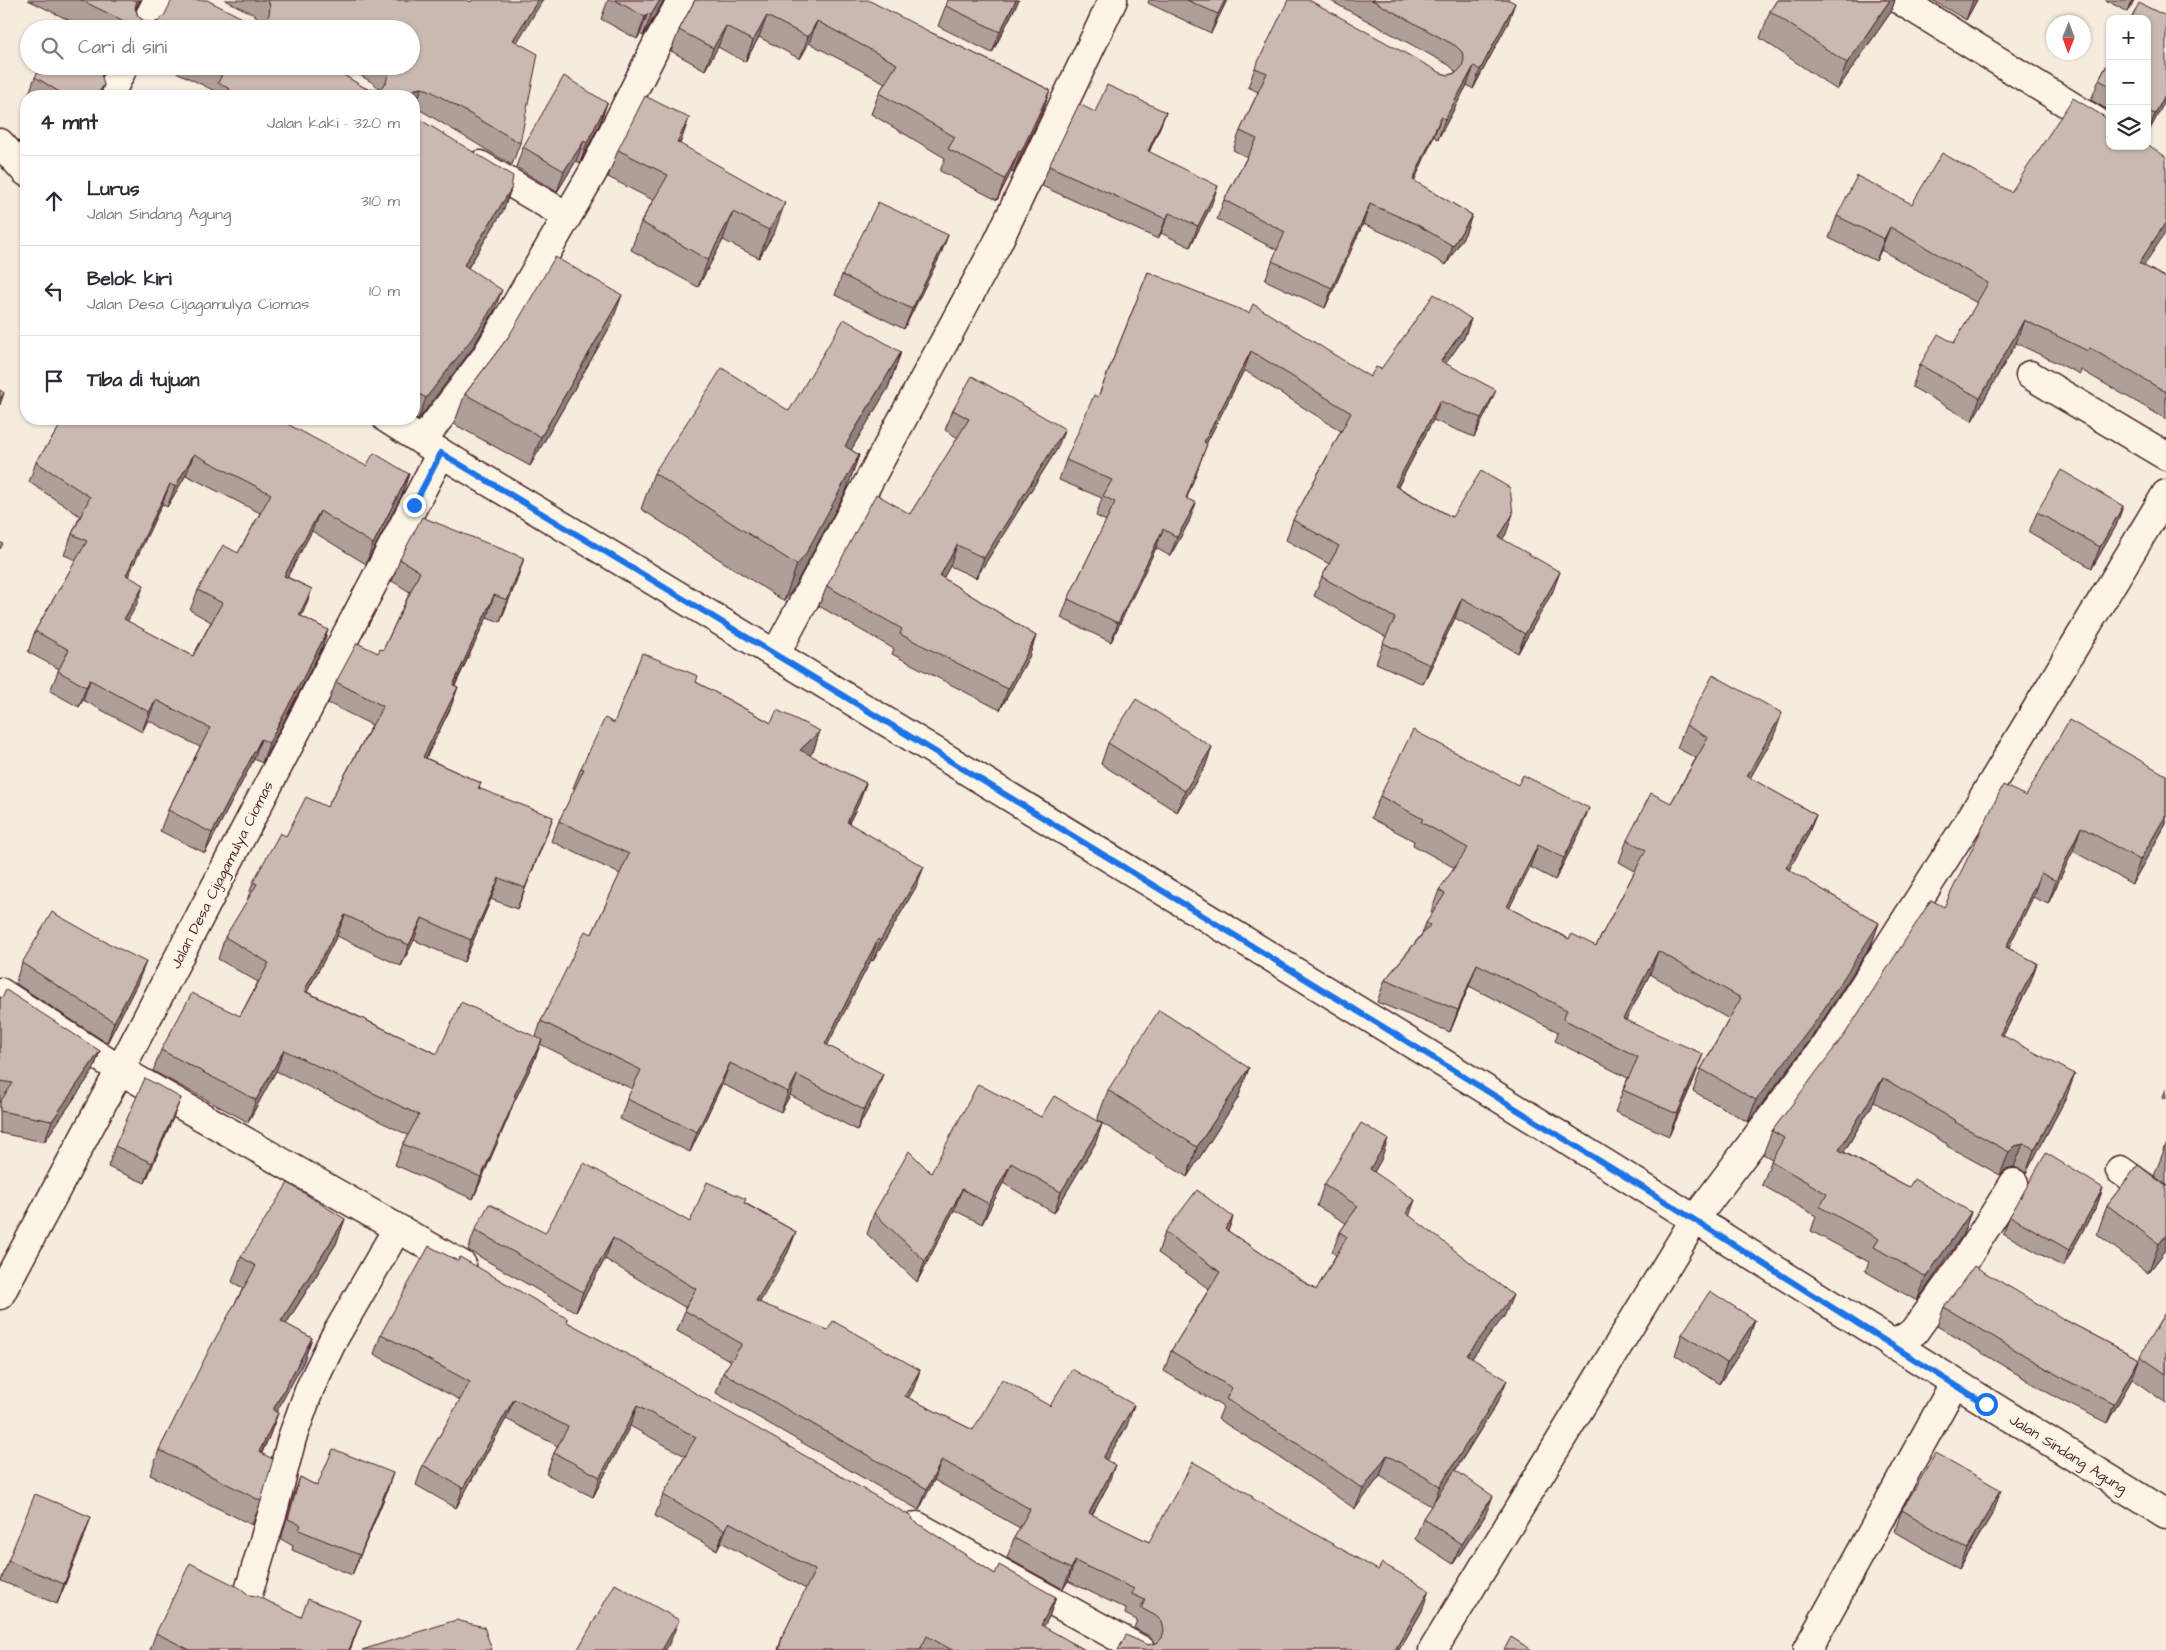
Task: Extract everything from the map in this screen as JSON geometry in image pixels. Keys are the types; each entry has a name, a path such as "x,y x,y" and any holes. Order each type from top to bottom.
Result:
{"street":[{"path":"148,20 158,0"},
{"name":"Jalan Desa Cijagamulya Ciomas","path":"0,1296 120,1070 432,447 593,172 657,44 682,0"},
{"path":"776,653 997,244 1113,0"},
{"path":"1900,0 2106,128"},
{"path":"112,90 120,75"},
{"path":"1037,92 1063,105"},
{"path":"0,143 20,165"},
{"path":"460,154 567,216"},
{"path":"2030,375 2166,456"},
{"name":"Jalan Sindang Agung","path":"397,425 776,653 1695,1219 1954,1384 2166,1514"},
{"path":"1433,1650 1695,1219 1823,1049 1971,818 2166,494"},
{"path":"0,992 120,1070 487,1279"},
{"path":"2120,1170 2166,1203"},
{"path":"1892,1345 1914,1332 1962,1265 2014,1183"},
{"path":"245,1604 273,1511 292,1438 310,1388 333,1340 397,1229"},
{"path":"1807,1650 1954,1384"},
{"path":"892,1512 1141,1650"}],"building":[{"path":"81,0 137,0 135,8 138,16 143,20 122,20"},
{"path":"172,0 207,0 246,20 160,20"},
{"path":"268,0 466,0 471,2 472,0 538,0 513,40 538,54 520,143 429,90 422,88 414,90 373,90 380,88 386,83 388,75 420,75 420,20 264,20 269,15 270,6"},
{"path":"615,0 660,0 651,15 648,13 645,17"},
{"path":"695,0 868,0 1050,90 1021,152 1019,151 1005,179 948,149 955,137 879,93 897,64 817,21 808,37 767,16 753,41 726,26 713,48 679,30"},
{"path":"948,0 1016,0 1000,32 946,6"},
{"path":"1187,0 1225,0 1218,14"},
{"path":"1288,0 1309,0 1441,73 1448,75 1456,73 1462,67 1464,59 1462,52 1456,46 1372,0 1509,0 1515,3 1480,70 1474,66 1445,119 1441,117 1413,180 1472,215 1453,246 1416,224 1370,204 1332,288 1272,261 1285,232 1224,200 1257,139 1240,131 1267,73 1255,68"},
{"path":"1777,0 1890,0 1847,63 1770,11"},
{"path":"2139,3 2166,16 2166,93 2155,114 2151,112 2151,15 2133,15"},
{"path":"2106,67 2106,84 2099,80"},
{"path":"36,75 102,75 104,85 100,90 56,90 35,77"},
{"path":"222,75 344,75 365,88 373,90 229,90 218,83"},
{"path":"564,76 607,103 587,143 584,141 564,171 523,147"},
{"path":"1107,85 1166,112 1148,151 1218,186 1198,226 1169,213 1166,219 1049,166 1079,104 1095,112"},
{"path":"645,96 689,118 677,142 785,203 769,230 733,212 708,260 641,222 668,175 618,150"},
{"path":"2073,98 2106,118 2106,150 2151,150 2151,147 2166,157 2166,222 2139,263 2166,278 2166,392 2090,348 2088,351 2024,320 1980,398 1920,365 1938,334 1954,343 1988,283 1890,227 1884,239 1837,216 1857,176 1912,204 1942,153 2011,192"},
{"path":"420,120 513,176 511,189 464,265 502,290 480,328 426,398 420,394"},
{"path":"878,202 948,235 912,309 842,275"},
{"path":"555,257 622,295 541,437 465,394 509,336"},
{"path":"1148,272 1249,313 1253,304 1370,377 1376,367 1381,369 1434,294 1471,319 1441,361 1496,390 1481,418 1440,401 1395,486 1452,517 1481,471 1510,488 1513,514 1499,537 1560,572 1525,634 1462,598 1430,665 1383,643 1395,618 1322,577 1339,546 1293,520 1351,413 1251,351 1204,442 1207,444 1186,498 1196,503 1177,537 1163,529 1118,623 1068,599 1115,502 1103,496 1112,480 1066,460 1094,395 1098,397"},
{"path":"844,319 901,352 845,446 859,455 805,555 797,565 654,473 722,368 789,411"},
{"path":"972,376 1065,429 984,558 957,545 940,576 1036,636 1008,689 900,634 902,629 827,586 876,494 910,514 969,419 953,410"},
{"path":"0,390 4,393 0,399"},
{"path":"61,425 289,425 366,466 374,453 409,474 373,544 320,511 284,576 312,589 299,615 328,630 269,743 261,739 212,833 168,810 210,728 156,700 149,712 90,680 86,687 58,671 69,650 35,631 87,541 72,534 90,497 36,462","holes":["194,454 271,494 238,553 223,545 198,590 222,603 193,656 124,619 144,585 126,575 170,484 175,487"]},
{"path":"2061,470 2123,506 2100,547 2037,512"},
{"path":"422,517 524,558 507,600 494,595 453,685 458,687 423,757 481,783 478,788 553,817 525,888 499,878 471,940 422,918 409,945 345,915 304,991 437,1054 461,1002 542,1040 514,1096 516,1097 481,1177 403,1144 419,1115 284,1050 256,1100 161,1050 192,993 240,1016 269,963 225,937 257,884 253,882 280,833 286,836 306,797 327,807 383,706 336,682 357,643 378,653 380,649 383,650 420,572 400,559"},
{"path":"642,653 698,676 696,682 771,723 777,710 820,731 800,750 866,783 847,822 924,867 880,941 878,939 825,1044 883,1074 864,1110 797,1075 788,1092 730,1063 697,1132 627,1099 641,1070 541,1021 585,931 592,934 629,854 559,821 584,769 581,768 605,718 614,723"},
{"path":"1713,675 1782,713 1747,776 1816,815 1786,868 1879,923 1818,1018 1756,1100 1701,1069 1741,998 1658,951 1623,1019 1703,1054 1677,1114 1623,1090 1638,1057 1563,1019 1567,1010 1477,964 1458,1010 1385,980 1430,925 1426,923 1445,894 1439,890 1468,848 1421,822 1423,819 1380,796 1413,730 1518,785 1523,775 1589,808 1564,858 1538,845 1507,907 1569,939 1572,934 1596,946 1646,850 1627,840 1651,793 1671,803 1708,738 1686,725"},
{"path":"1136,699 1212,747 1185,791 1108,743"},
{"path":"2069,720 2166,775 2166,815 2140,860 2081,827 2056,881 2041,873 2006,947 2037,963 2000,1034 2075,1074 2034,1150 2030,1146 2023,1144 2015,1146 2009,1152 1883,1078 1839,1150 1909,1187 1914,1179 1971,1212 1926,1277 1874,1247 1879,1239 1820,1207 1827,1194 1771,1161 1784,1138 1772,1131 1845,1034 1931,900 1944,907 2003,785 2026,796"},
{"path":"52,912 146,962 114,1022 22,963"},
{"path":"6,990 100,1051 52,1121 0,1111 0,1102 13,1083 0,1081 0,997 2,998"},
{"path":"1159,1010 1249,1068 1197,1147 1108,1090"},
{"path":"145,1078 181,1098 152,1163 115,1146"},
{"path":"978,1084 1041,1117 1054,1096 1102,1124 1061,1192 1011,1163 989,1204 962,1189 925,1261 874,1213 909,1151 931,1173"},
{"path":"1361,1123 1388,1139 1370,1169 1415,1200 1406,1213 1513,1295 1467,1355 1507,1380 1440,1486 1387,1455 1363,1489 1292,1440 1226,1399 1232,1388 1171,1351 1220,1272 1165,1232 1197,1190 1233,1217 1225,1229 1316,1290 1347,1237 1340,1232 1358,1206 1324,1185"},
{"path":"2046,1153 2103,1188 2069,1250 2010,1216"},
{"path":"584,1163 690,1222 707,1182 746,1199 744,1203 796,1232 756,1301 828,1330 833,1321 920,1370 905,1396 973,1430 1002,1379 1050,1406 1072,1369 1134,1405 1103,1458 1115,1465 1089,1513 1149,1542 1193,1462 1378,1570 1382,1563 1429,1590 1395,1650 1118,1650 1126,1635 1148,1645 1157,1643 1162,1638 1164,1630 1162,1622 1156,1616 1141,1608 1145,1600 1132,1594 1134,1589 1075,1561 1071,1569 1014,1538 1030,1509 942,1460 927,1489 723,1373 742,1344 684,1310 696,1289 613,1238 583,1292 475,1230 489,1204 545,1233"},
{"path":"2138,1165 2166,1186 2166,1235 2159,1244 2107,1205"},
{"path":"288,1183 345,1219 281,1321 312,1338 273,1410 278,1413 259,1452 273,1459 261,1501 159,1450 210,1348 256,1266 241,1257"},
{"path":"429,1246 458,1261 460,1257 568,1319 567,1322 636,1359 912,1517 911,1519 995,1574 999,1565 1056,1597 1041,1625 1085,1650 952,1650 927,1636 920,1650 779,1650 782,1637 815,1570 729,1522 724,1530 663,1495 696,1437 637,1406 600,1477 554,1453 568,1427 514,1399 463,1488 423,1465 470,1382 381,1334"},
{"path":"1974,1266 2067,1321 2139,1359 2114,1404 2064,1379 1944,1307"},
{"path":"1710,1291 1755,1320 1727,1363 1682,1334"},
{"path":"2166,1311 2166,1374 2140,1356"},
{"path":"333,1449 393,1473 360,1555 299,1530 301,1525 288,1519 300,1477 317,1486"},
{"path":"1936,1453 2001,1490 1967,1549 1902,1510"},
{"path":"1455,1470 1493,1496 1461,1544 1423,1518"},
{"path":"35,1494 91,1517 64,1584 8,1561"},
{"path":"190,1563 240,1588 249,1595 257,1596 301,1617 308,1599 361,1620 349,1650 190,1650 156,1633"},
{"path":"615,1584 679,1620 662,1650 578,1649"},
{"path":"456,1620 484,1627 492,1650 362,1650"},
{"path":"1511,1637 1532,1650 1504,1650"}],"route":[{"path":"414,505 441,453 776,653 1433,1057 1695,1219 1986,1404"}]}
